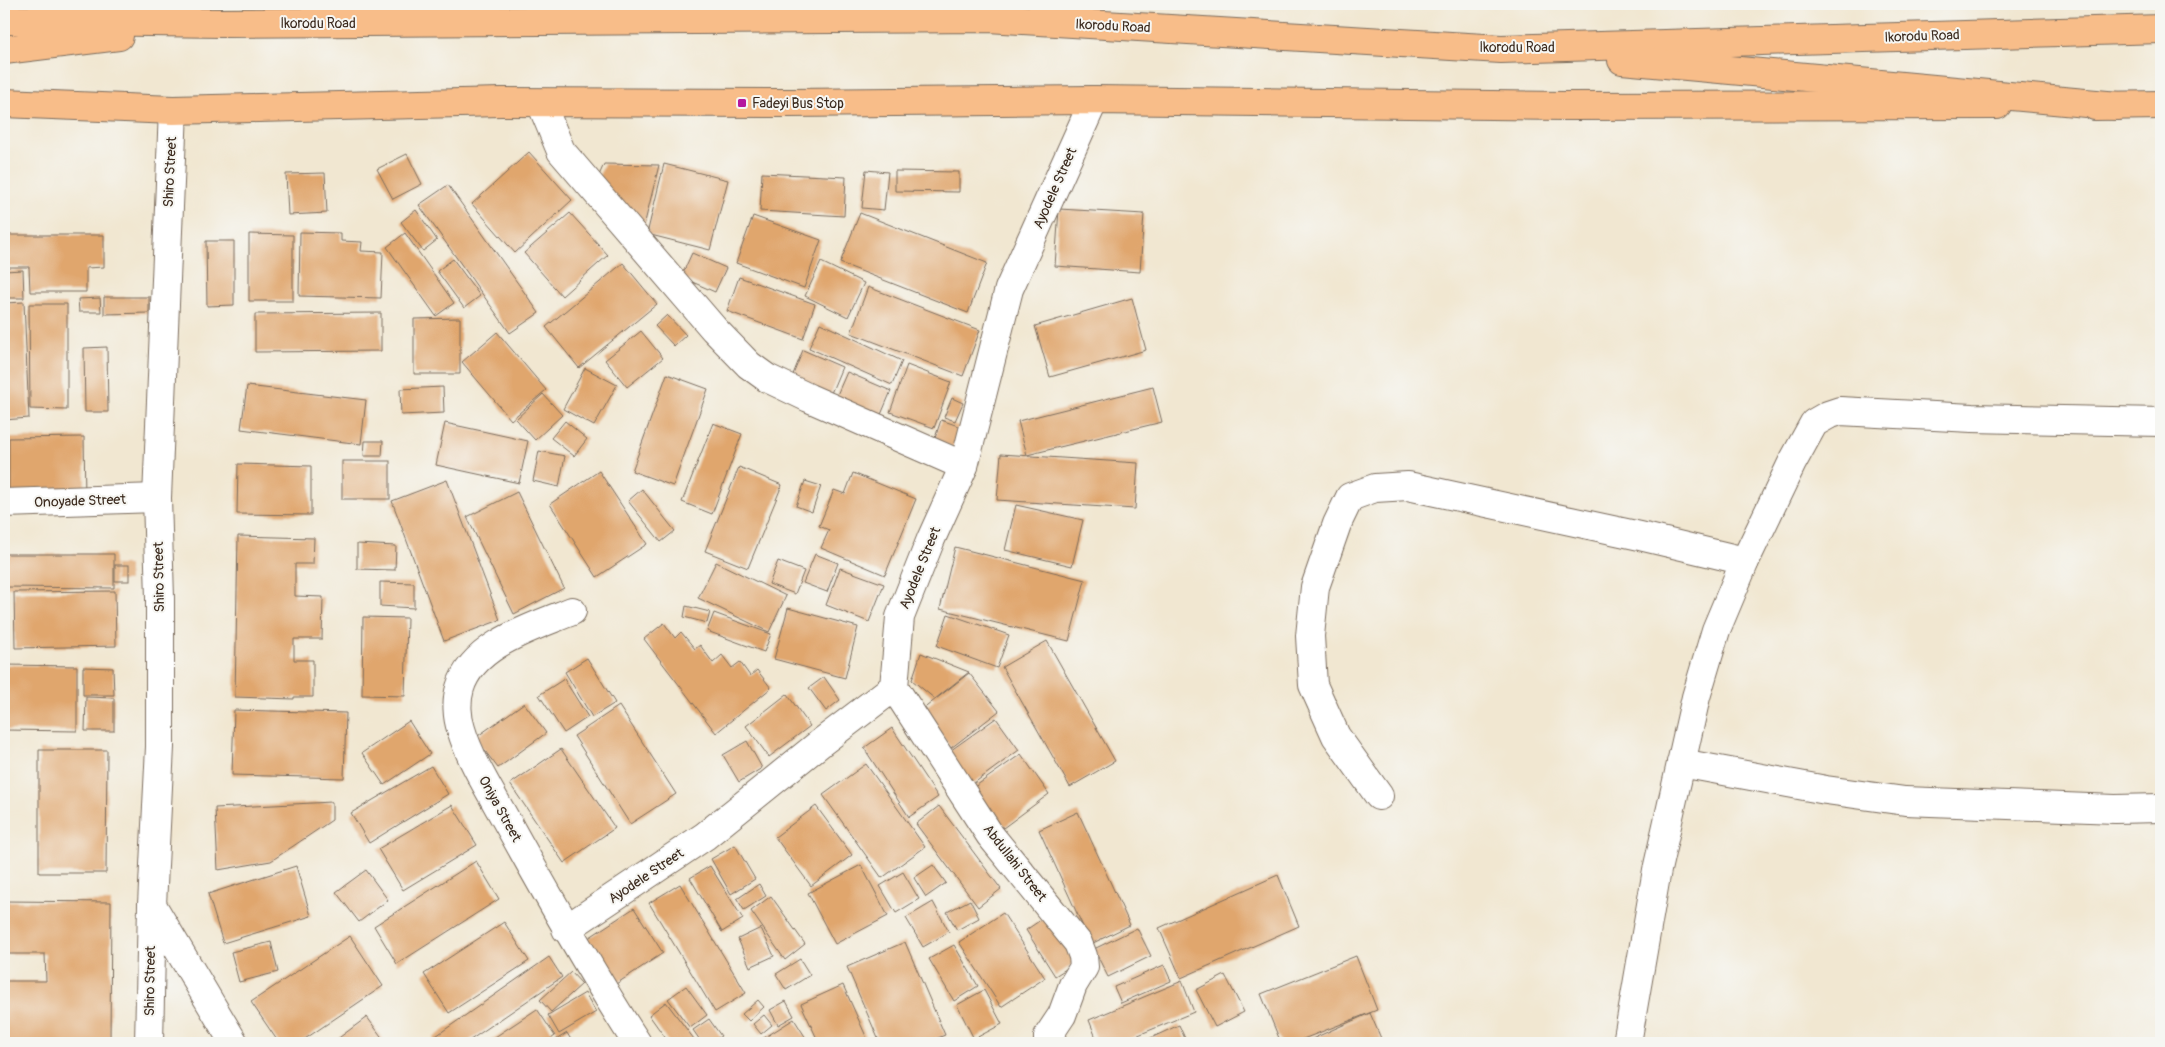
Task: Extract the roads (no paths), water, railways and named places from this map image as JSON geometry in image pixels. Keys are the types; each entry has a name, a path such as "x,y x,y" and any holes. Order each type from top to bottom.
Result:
{"main road":[{"name":"Ikorodu Road","path":"4,20 222,23 988,18 1501,49 2161,29"},
{"path":"4,50 222,23"},
{"path":"1501,49 2118,106"},
{"path":"4,103 173,110 501,102 790,104 1094,100 1566,106 2161,105"}],"street":[{"name":"Ayodele Street","path":"566,929 705,836 823,741 894,687 900,617 931,539 964,466 1010,289 1094,100"},
{"path":"541,103 561,151 708,321 749,365 766,378 817,402 964,466"},
{"name":"Shiro Street","path":"149,1043 152,904 160,747 160,598 157,498 173,110"},
{"path":"1627,1043 1657,870 1696,697 1716,630 1745,561 1792,463 1814,423 1840,411 1972,418 2161,422"},
{"path":"1379,796 1336,736 1313,685 1310,636 1315,587 1337,524 1350,497 1375,488 1408,486 1640,536 1745,561"},
{"name":"Onoyade Street","path":"4,503 157,498"},
{"name":"Oniya Street","path":"572,611 505,639 477,660 465,676 460,689 458,710 461,730 479,771 566,929 636,1043"},
{"name":"Abdullahi Street","path":"894,687 990,835 1078,943 1083,956 1084,967 1073,985 1062,1015 1048,1036 1048,1043"},
{"path":"1681,763 1826,790 1905,801 2115,809 2161,808"},
{"path":"152,904 234,1043"}],"place":[{"name":"Fadeyi Bus Stop","path":"742,103"}]}
